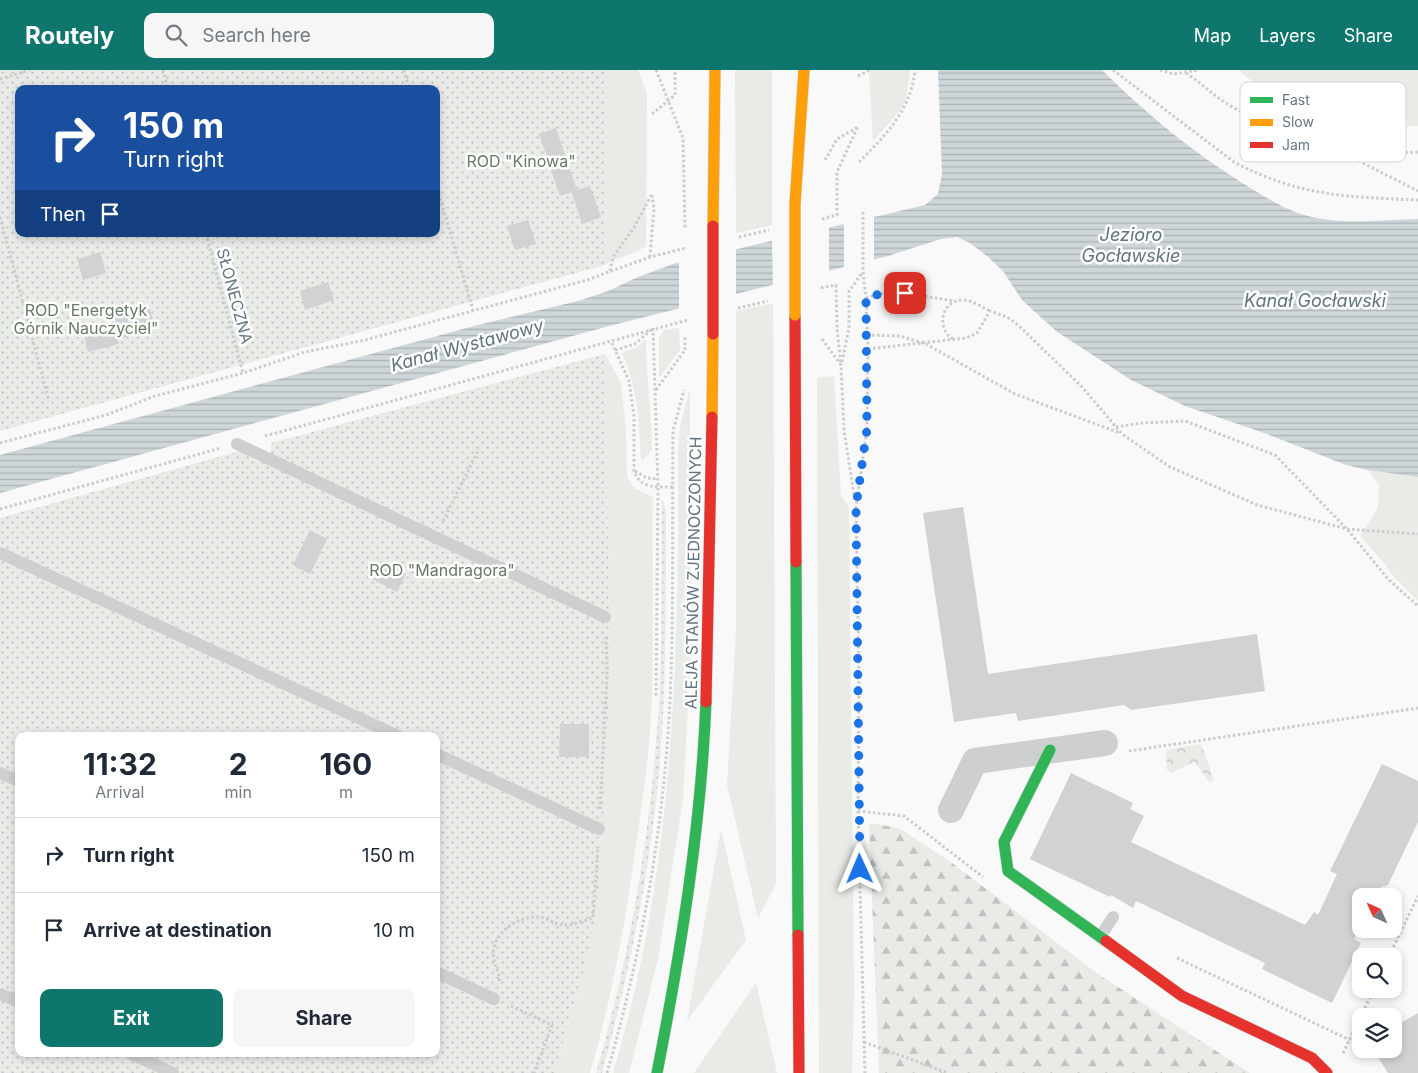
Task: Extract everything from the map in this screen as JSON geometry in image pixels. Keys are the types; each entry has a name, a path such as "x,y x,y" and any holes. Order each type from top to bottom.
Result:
{"main road":[{"name":"ALEJA STANÓW ZJEDNOCZONYCH","path":"657,1073 687,891 705,729 713,334 715,70"},
{"path":"799,1073 795,204 804,70"},
{"path":"1050,750 1004,842 1008,871 1182,996 1312,1058 1327,1073"}],"street":[{"path":"951,810 975,761 1050,750 1112,747"}],"lane":[{"path":"237,444 605,617"},
{"path":"0,553 389,732"},
{"path":"440,756 599,829"},
{"path":"0,772 15,779"},
{"path":"1100,937 1113,918"},
{"path":"440,974 494,999"},
{"path":"0,994 15,1000"},
{"path":"138,1057 173,1073"}],"path":[{"path":"0,78 30,70"},
{"path":"163,70 167,85"},
{"path":"404,70 408,85"},
{"path":"656,70 684,138 683,216 686,234"},
{"path":"652,114 675,95 675,70"},
{"path":"858,76 870,70"},
{"path":"859,162 882,139 904,111 915,70"},
{"path":"1113,70 1234,162 1247,169 1303,190 1342,197 1418,200"},
{"path":"1160,70 1174,74 1199,70"},
{"path":"1186,73 1226,103 1240,110"},
{"path":"822,168 837,139 858,126 837,172 837,210"},
{"path":"1362,162 1418,191"},
{"path":"610,272 613,257 633,229 652,194 654,209 650,257"},
{"path":"440,198 472,310"},
{"path":"856,507 867,429 868,349 863,272 862,212"},
{"path":"0,217 49,401"},
{"name":"SŁONECZNA","path":"207,237 243,373"},
{"path":"0,443 106,415 155,396 243,373 305,352 361,342 610,272 635,263"},
{"path":"841,365 849,328 849,290 863,272"},
{"path":"817,289 836,284 844,430 856,507 859,673 858,811 865,1073"},
{"path":"866,298 887,292 954,301 968,300 1012,321 1050,353 1122,434"},
{"path":"730,310 769,301"},
{"path":"954,301 945,310 942,322 945,332 954,339"},
{"path":"868,349 926,344 966,338 977,333 990,311"},
{"path":"0,509 612,343 653,328 692,319"},
{"path":"615,350 635,344 653,328"},
{"path":"653,328 653,378 656,391 658,479 656,698"},
{"path":"822,332 822,340 841,365"},
{"path":"867,336 900,336 926,344 1015,394 1122,434 1170,467 1257,505 1347,529 1418,534"},
{"path":"612,343 629,381 634,416 634,471 636,478 642,483 658,487 673,487"},
{"path":"656,391 685,350 685,360"},
{"path":"608,1073 638,952 664,782 670,700 673,431 684,389"},
{"path":"1116,427 1141,422 1185,421 1275,455 1347,529 1388,579 1418,606"},
{"path":"435,537 479,449"},
{"path":"634,471 647,478 658,479"},
{"path":"1112,747 1418,708"},
{"path":"858,811 904,816 991,883"},
{"path":"1393,948 1418,896"},
{"path":"1170,954 1350,1040"},
{"path":"1340,1060 1370,998"},
{"path":"494,999 552,1025 534,1073"},
{"path":"864,1042 948,1073"}],"green space":[{"path":"0,70 607,70 605,265 0,431"},
{"path":"607,70 638,70 647,94 646,246 605,265"},
{"path":"735,70 772,70 772,225 736,233"},
{"path":"869,70 910,70 906,100 899,112 873,141"},
{"path":"1238,70 1418,70 1418,126 1406,126 1406,82 1253,82"},
{"path":"773,303 776,884 758,918 727,785 736,630 736,311"},
{"path":"679,328 680,350 659,378 659,337 664,330"},
{"path":"646,339 652,450 641,461 635,393 622,353 637,347"},
{"path":"605,354 621,383 626,430 627,477 634,488 653,497 651,716 648,755 627,907 617,963 598,1046 590,1073 554,1073 590,948 610,675"},
{"name":"ROD \"Mandragora\"","path":"605,354 610,675 599,887 590,948 554,1073 0,1073 0,518 240,451 260,463 271,451 271,443"},
{"path":"834,376 841,496 849,507 854,993 852,1073 819,1073 817,378"},
{"path":"690,388 691,651 683,799 658,959 629,1073 613,1073 633,997 649,920 661,843 674,687 677,609 678,452 680,426"},
{"path":"1368,470 1418,477 1418,601 1392,575 1385,564 1360,536 1378,508 1379,485"},
{"path":"662,500 666,510 666,640 662,738 655,809 630,961 602,1073 596,1073 629,936 638,890 651,798 660,679"},
{"path":"1201,744 1214,780 1210,783 1194,762 1171,773 1167,770 1166,750"},
{"path":"869,823 899,828 952,863 1098,974 1250,1073 879,1073"},
{"path":"721,829 746,940 687,1021"},
{"path":"756,983 777,1073 694,1073"}],"water":[{"name":"Jezioro Gocławskie","path":"938,70 1102,70 1153,117 1189,146 1247,186 1284,207 1321,219 1363,221 1418,219 1418,477 1346,465 1267,434 1185,406 1131,380 1056,331 1022,300 1003,271 970,243 957,237 941,239 888,256 609,326 0,493 0,455 474,326 578,301 608,291 673,264 925,205 938,194 942,174"}],"pier":[{"path":"874,216 874,262 844,270 844,223"},
{"path":"829,226 829,273 773,287 772,239"},
{"path":"736,247 736,297 679,311 679,260"}],"building":[{"path":"556,128 577,190 590,186 601,217 582,224 572,192 560,196 539,134"},
{"path":"528,220 536,244 515,250 507,226"},
{"path":"100,252 106,273 83,280 77,259"},
{"path":"328,282 334,300 305,310 300,291"},
{"path":"149,307 155,326 118,340 119,344 88,352 83,331 116,322 115,319"},
{"path":"963,507 988,674 1257,634 1265,691 1131,710 1124,705 1018,721 1016,713 954,722 923,513"},
{"path":"310,530 327,539 310,574 293,565"},
{"path":"381,561 406,574 397,592 372,579"},
{"path":"560,724 589,724 589,757 559,757"},
{"path":"1382,764 1418,781 1418,822 1388,885 1379,888 1352,888 1352,938 1361,943 1359,948 1352,948 1352,962 1332,1003 1262,969 1265,963 1136,901 1133,908 1111,895 1110,897 1030,859 1071,773 1133,803 1130,809 1144,816 1131,842 1305,925 1314,912 1318,915 1337,874 1330,871"},
{"path":"1418,1013 1418,1073 1388,1073 1379,1058 1402,1058 1402,1022"}],"traffic: fast":[{"path":"796,562 798,935"},
{"path":"657,1073 689,888 700,795 706,702"},
{"path":"1050,750 1004,842 1008,871 1106,941"}],"traffic: slow":[{"path":"713,226 715,70"},
{"path":"795,204 804,70"},
{"path":"795,204 795,315"},
{"path":"712,417 713,334"}],"traffic: jam":[{"path":"713,226 713,334"},
{"path":"795,315 796,562"},
{"path":"706,702 712,417"},
{"path":"798,935 799,1073"},
{"path":"1106,941 1182,996 1312,1058 1327,1073"}],"route":[{"path":"860,869 856,507 867,429 868,349 866,298 880,296 887,292 905,293"}],"park label":[{"name":"ROD \"Kinowa\"","path":"521,161"},
{"name":"ROD \"Energetyk Górnik Nauczyciel\"","path":"86,319"}],"water label":[{"name":"Kanał Gocławski","path":"1315,300"},
{"name":"Kanał Wystawowy","path":"467,345"}]}
